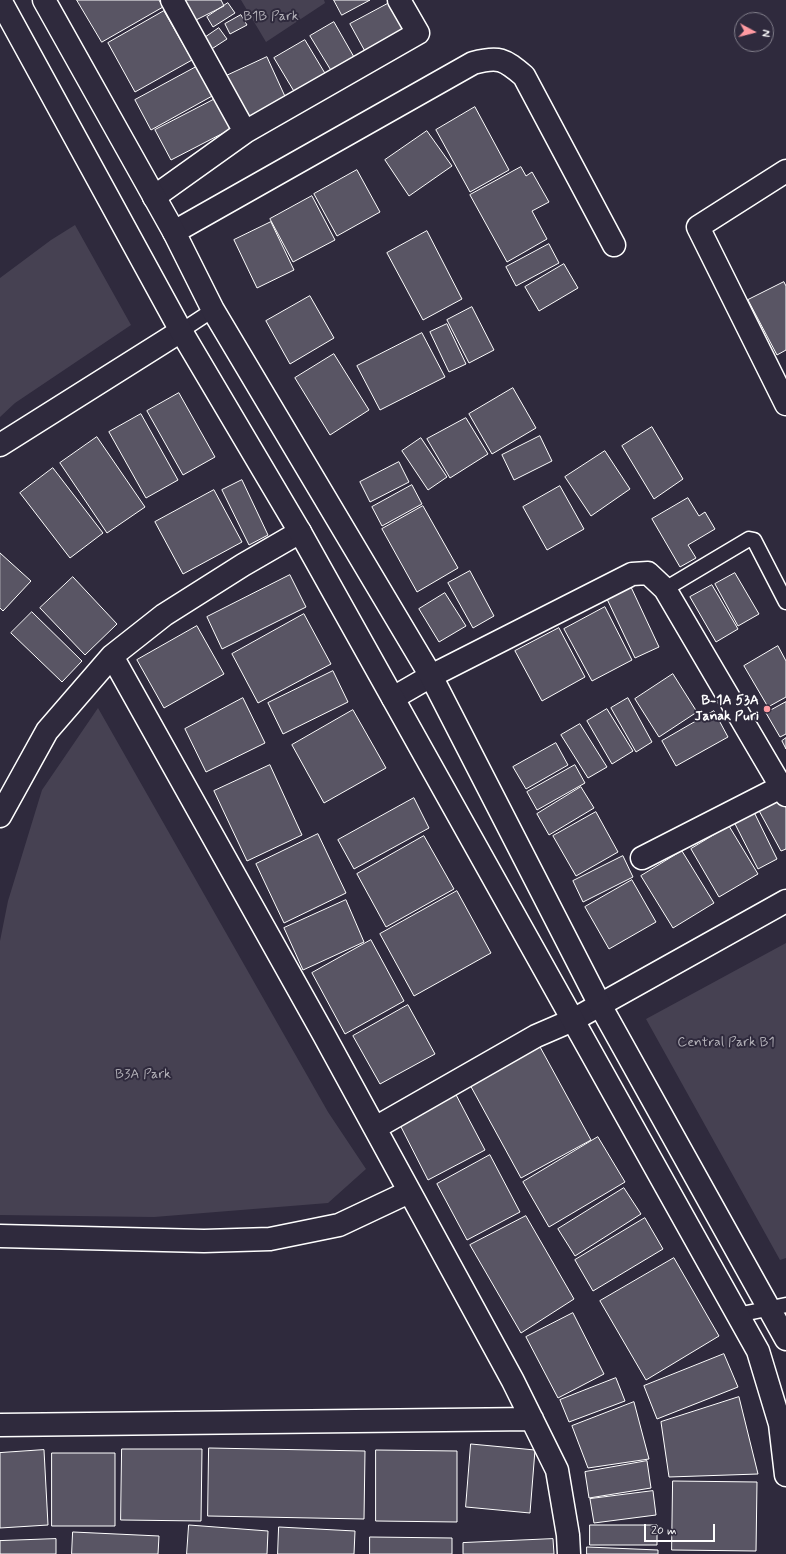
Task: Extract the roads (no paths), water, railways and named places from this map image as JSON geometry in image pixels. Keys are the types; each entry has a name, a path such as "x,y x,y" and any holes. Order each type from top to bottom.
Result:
{"street":[{"path":"0,0 181,331 300,532 758,1351 780,1424 786,1475"},
{"path":"44,0 174,232 213,310 431,676 600,1005 777,1307 786,1339"},
{"path":"172,0 245,132"},
{"path":"154,197 245,132 418,33 399,0"},
{"path":"174,232 473,63 491,58 509,63 524,76 614,245"},
{"path":"784,395 698,227 786,170"},
{"path":"0,444 181,331"},
{"path":"0,816 46,731 112,656 164,615 242,565 300,532"},
{"path":"393,698 431,676 632,574 648,573 665,589 784,791 642,858"},
{"path":"112,656 375,1128 532,1418 557,1470 570,1554"},
{"path":"375,1128 536,1036 573,1020 786,901"},
{"path":"0,1236 204,1241 270,1239 339,1225 410,1192"},
{"path":"0,1425 532,1418"}],"lane":[{"path":"181,331 213,310"},
{"path":"665,589 749,539 754,540 786,602"},
{"path":"737,1315 777,1307"}],"place":[{"name":"B-1A 53A Janak Puri","path":"767,709"}],"park label":[{"name":"B1B Park","path":"271,17"},
{"name":"Central Park B1","path":"726,1043"},
{"name":"B3A Park","path":"143,1075"}]}
